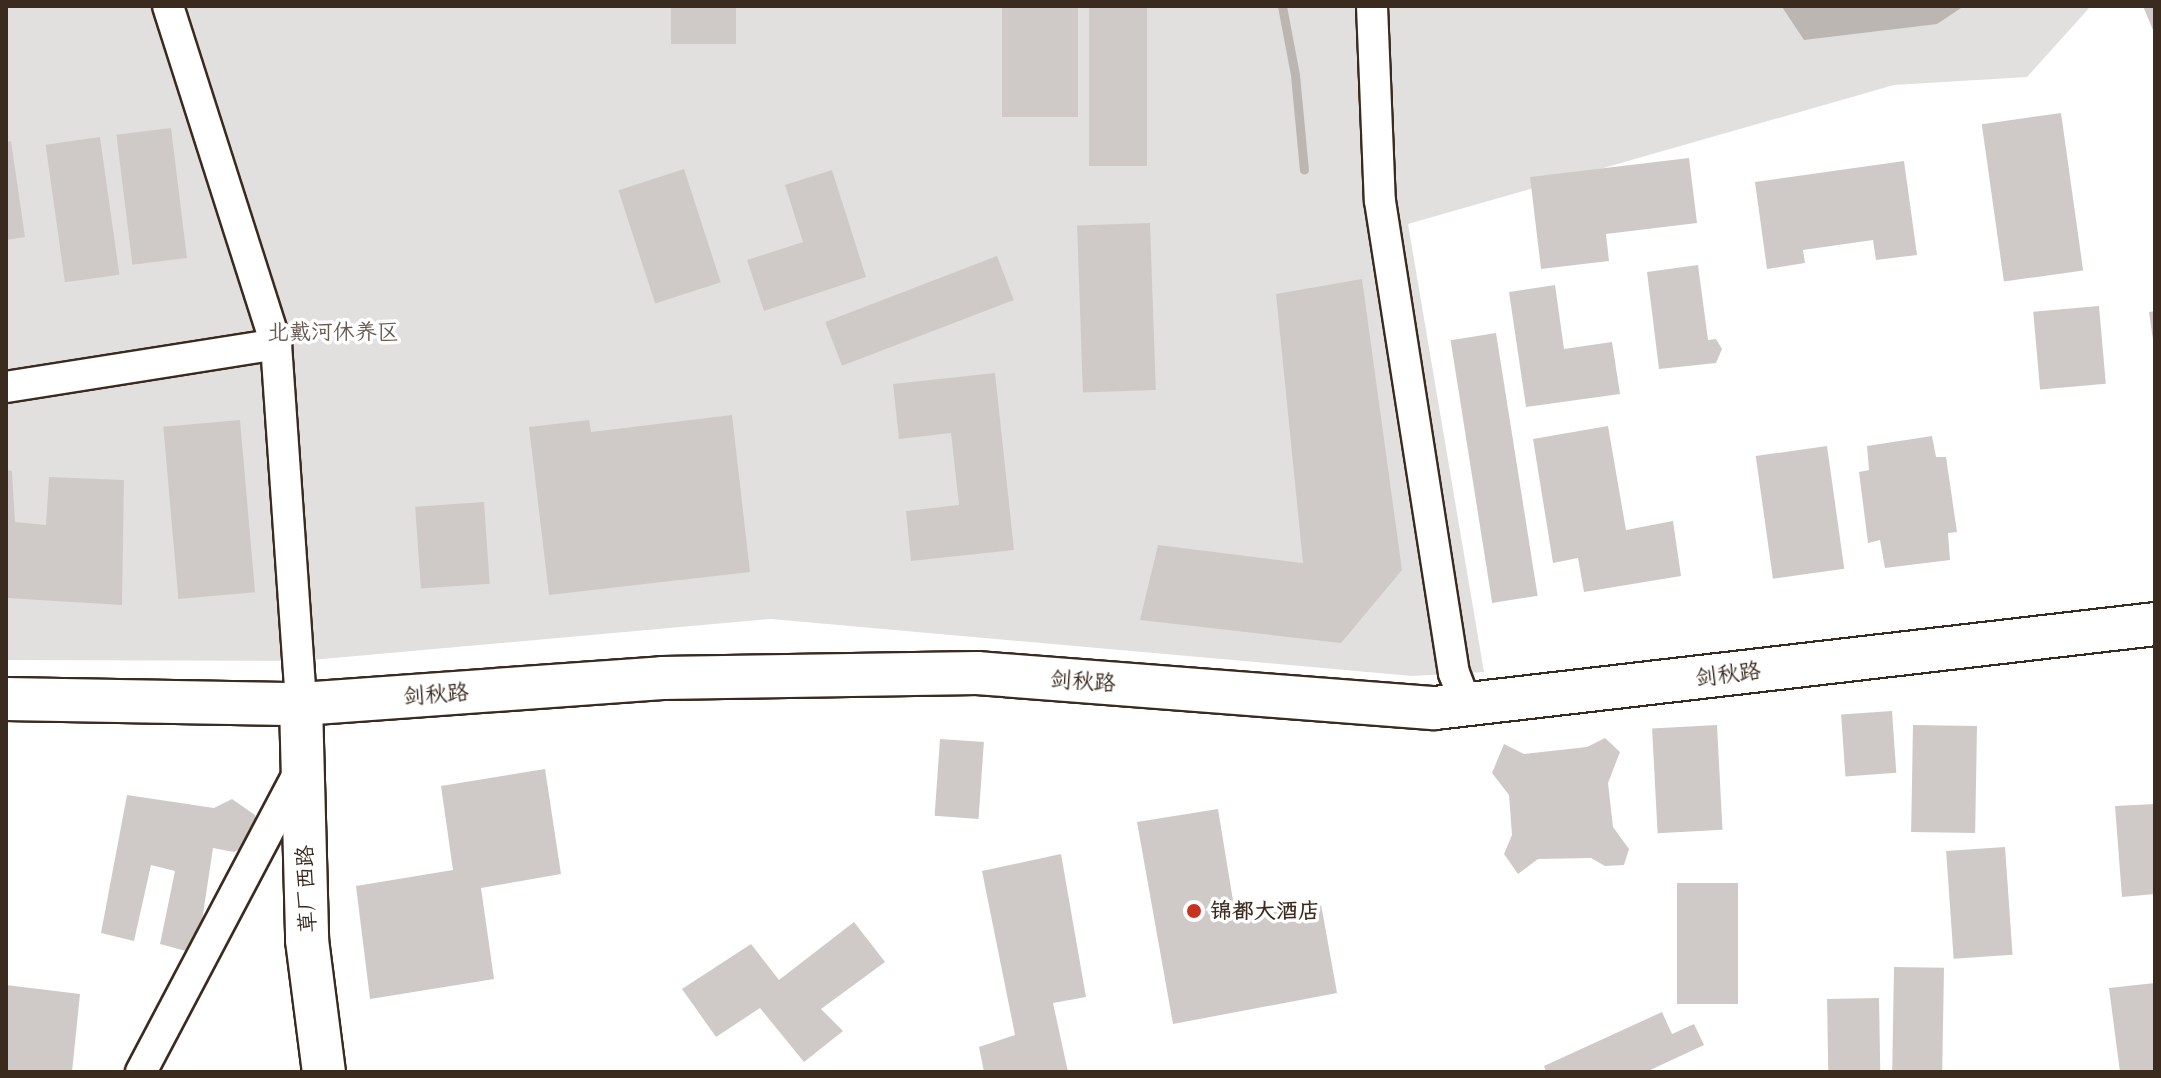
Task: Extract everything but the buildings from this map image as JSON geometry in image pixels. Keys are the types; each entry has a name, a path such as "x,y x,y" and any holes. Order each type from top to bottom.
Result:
{"main road":[{"name":"剑秋路","path":"6,699 301,704 662,678 977,673 1419,707 1466,705 2155,624"},
{"name":"草厂西路","path":"301,704 307,940 324,1072"}],"street":[{"path":"168,6 276,344 301,704"},
{"path":"1372,6 1380,201 1454,673 1466,705"},
{"path":"6,387 276,344"},
{"path":"141,1072 198,958 302,766"}],"green space":[{"name":"北戴河休养区","path":"6,6 2091,6 2027,77 1894,85 1408,224 1484,672 1412,676 771,619 300,661 6,660"}],"shaded area":[{"path":"1964,6 1937,24 1804,40 1782,7"}],"waterway":[{"path":"1282,6 1295,75 1304,170"}],"place":[{"name":"锦都大酒店","path":"1194,911"}]}
